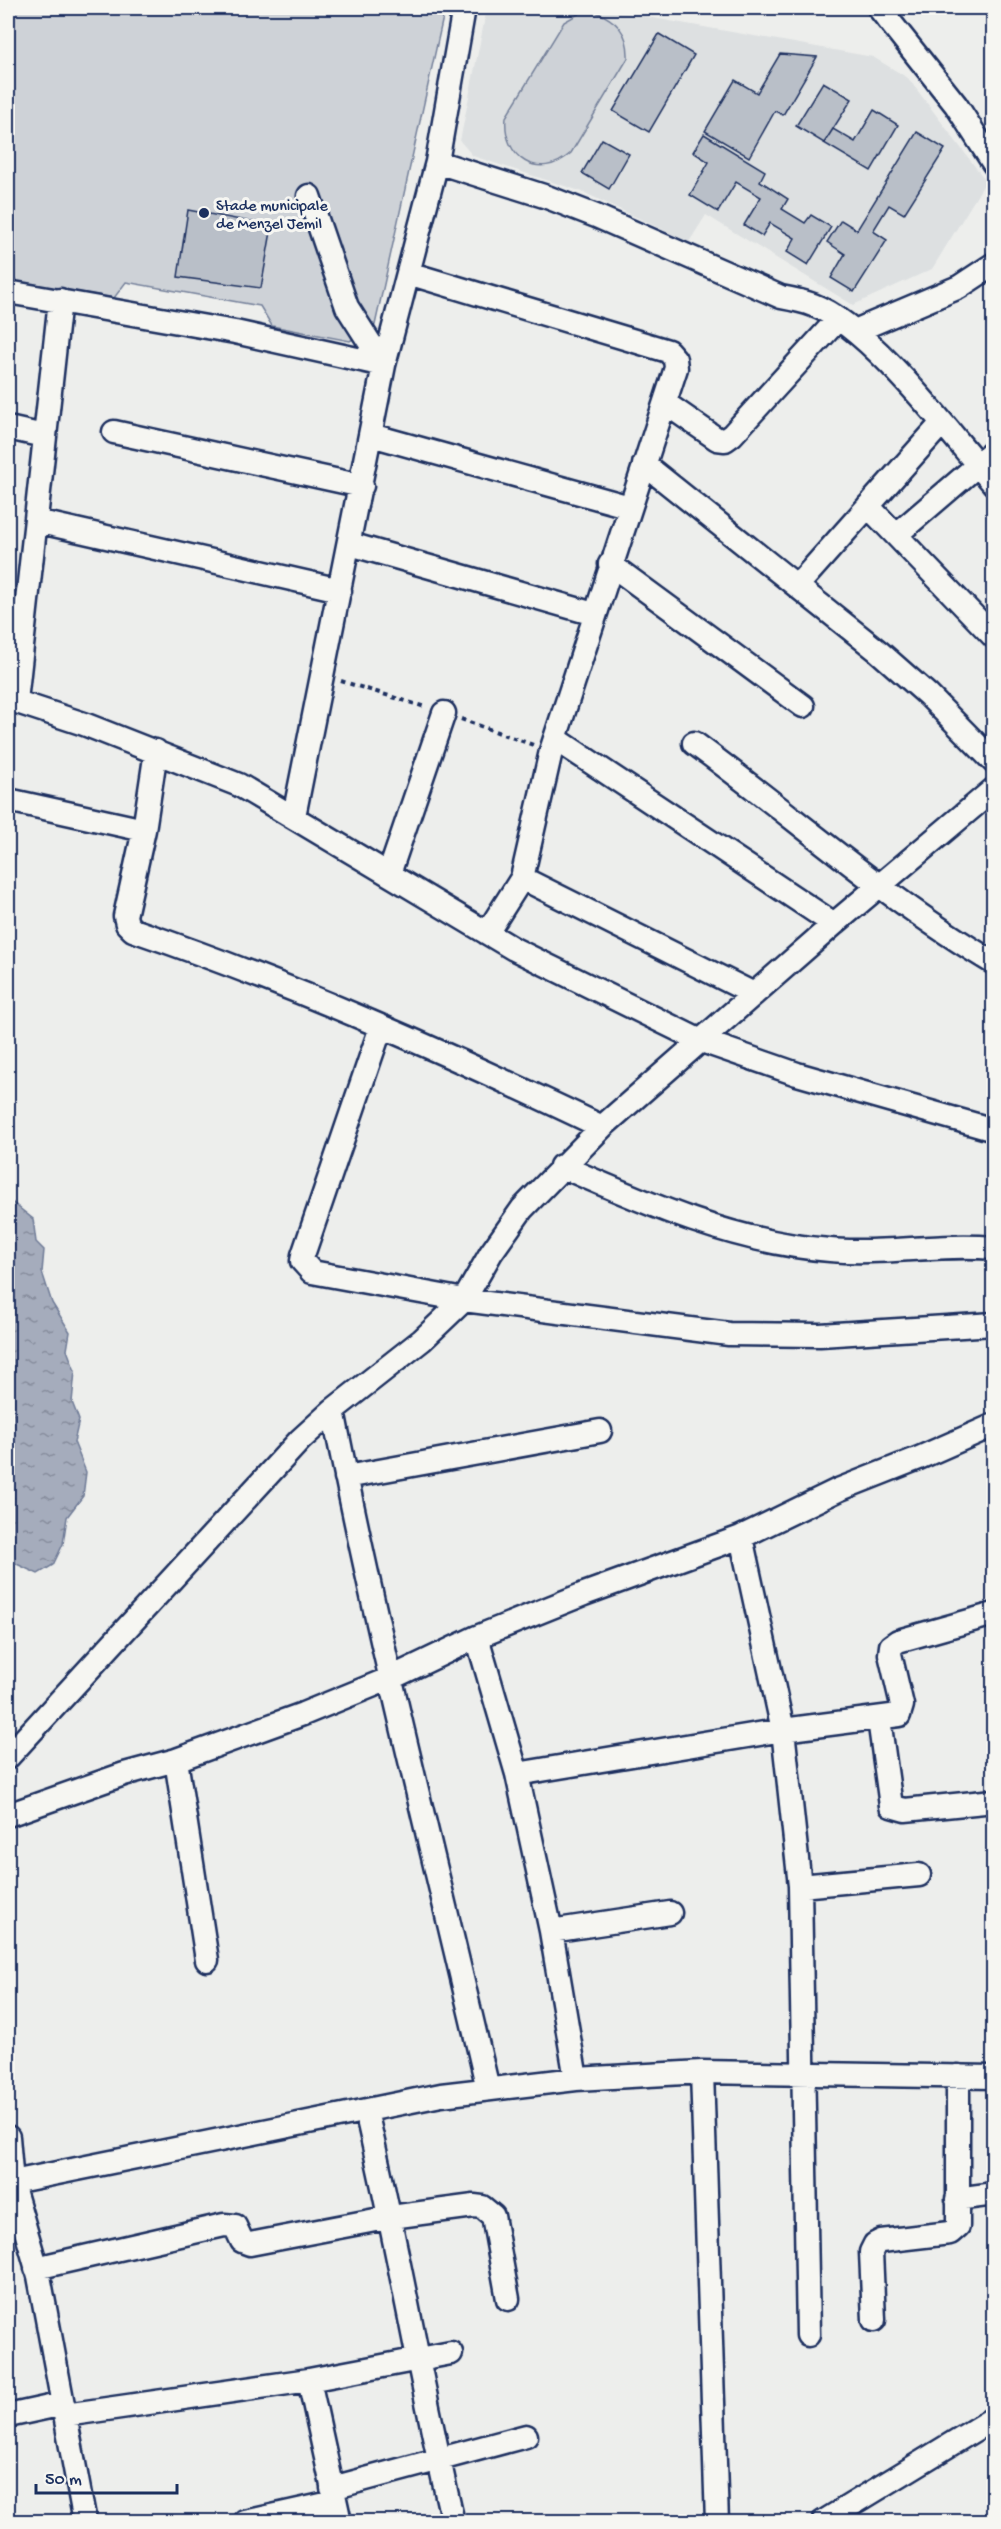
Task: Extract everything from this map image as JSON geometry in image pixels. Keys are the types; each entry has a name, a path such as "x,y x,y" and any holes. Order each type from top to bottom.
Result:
{"street":[{"path":"294,816 362,486 384,365 437,162 464,8"},
{"path":"879,8 956,105 984,129 993,164"},
{"path":"437,162 547,197 596,216 782,297 812,305 847,325 942,423 985,457 993,484"},
{"path":"309,196 347,307 384,365"},
{"path":"664,403 717,439 725,440 847,325 959,287 993,264"},
{"path":"408,273 668,351 675,359 676,368 610,564 551,751 522,878 486,933"},
{"path":"8,292 235,332 384,365"},
{"path":"60,300 36,521 12,700 156,751 239,785 486,933 699,1040 797,1074 993,1130"},
{"path":"797,586 942,423"},
{"path":"8,428 44,436"},
{"path":"114,432 362,486"},
{"path":"371,435 630,507"},
{"path":"896,535 985,457"},
{"path":"644,464 797,586 928,695 993,762"},
{"path":"868,506 993,637"},
{"path":"36,521 340,590"},
{"path":"350,544 594,614"},
{"path":"610,564 803,706"},
{"path":"389,874 444,713"},
{"path":"556,740 834,924"},
{"path":"694,743 772,800 879,885 993,963"},
{"path":"156,751 144,830 125,916 127,924 133,930 224,961 461,1060 602,1127"},
{"path":"8,1757 256,1484 333,1410 422,1340 464,1300 491,1253 522,1209 561,1166 699,1040 993,789"},
{"path":"8,800 144,830"},
{"path":"522,878 754,994"},
{"path":"381,1027 302,1261 312,1272 464,1300 729,1334 820,1335 993,1324"},
{"path":"561,1166 626,1195 718,1229 771,1243 830,1251 993,1248"},
{"path":"333,1410 391,1678 488,2089"},
{"path":"8,1815 124,1774 176,1760 303,1714 391,1678 477,1637 584,1594 741,1537 838,1490 919,1458 993,1425"},
{"path":"346,1477 600,1431"},
{"path":"741,1537 783,1730 800,1886 808,2335"},
{"path":"517,1774 783,1730 899,1715 902,1711 890,1654 891,1646 898,1641 993,1614"},
{"path":"477,1637 517,1774 551,1931 576,2079"},
{"path":"879,1719 891,1806 905,1810 993,1801"},
{"path":"176,1760 207,1960"},
{"path":"800,1886 919,1875"},
{"path":"551,1931 670,1913"},
{"path":"702,2072 717,2522"},
{"path":"10,2183 441,2095 576,2079 702,2072 993,2077"},
{"path":"874,2320 871,2252 875,2244 881,2241 950,2233 958,2226 958,2076"},
{"path":"366,2111 391,2217 416,2359 453,2522"},
{"path":"8,2137 10,2183 36,2268 85,2522"},
{"path":"957,2199 993,2194"},
{"path":"36,2268 224,2225 236,2226 242,2241 250,2244 391,2217 474,2206 490,2212 496,2224 508,2299"},
{"path":"8,2416 309,2380 451,2353"},
{"path":"309,2380 335,2504"},
{"path":"824,2522 993,2418"},
{"path":"245,2522 335,2504 439,2461 526,2436"}],"shaded area":[{"name":"Stade municipale de Menzel Jemil","path":"9,8 445,8 375,325 350,341 272,326 260,306 126,282 114,298 8,280"},
{"path":"487,8 597,8 873,57 908,78 986,181 932,269 853,305 706,215 689,242 583,192 473,156 460,141"},
{"path":"594,11 609,18 620,28 626,41 628,58 571,153 547,165 535,165 525,161 516,154 510,144 506,132 506,117 564,22 580,13"}],"water":[{"path":"8,1199 33,1219 36,1242 44,1250 42,1272 52,1303 70,1332 67,1350 75,1371 72,1402 79,1420 74,1442 86,1472 83,1496 67,1517 63,1544 53,1565 38,1574 8,1560"}],"building":[{"path":"659,34 694,55 649,132 613,111"},
{"path":"780,54 817,57 783,115 775,111 749,157 705,131 735,80 757,93"},
{"path":"823,82 852,99 824,143 796,126"},
{"path":"874,110 898,125 871,171 824,143 833,129 855,142"},
{"path":"917,132 945,149 904,214 889,205 873,231 887,240 854,292 831,278 845,254 827,242 841,220 857,230"},
{"path":"704,134 765,171 760,181 788,199 782,209 805,223 811,215 831,227 808,265 787,252 795,238 770,223 762,236 744,225 761,197 736,182 718,212 690,195 709,162 693,152"},
{"path":"602,139 629,154 609,189 582,173"},
{"path":"188,210 272,226 261,288 178,277"}],"place":[{"name":"Stade municipale de Menzel Jemil","path":"204,213"}]}
